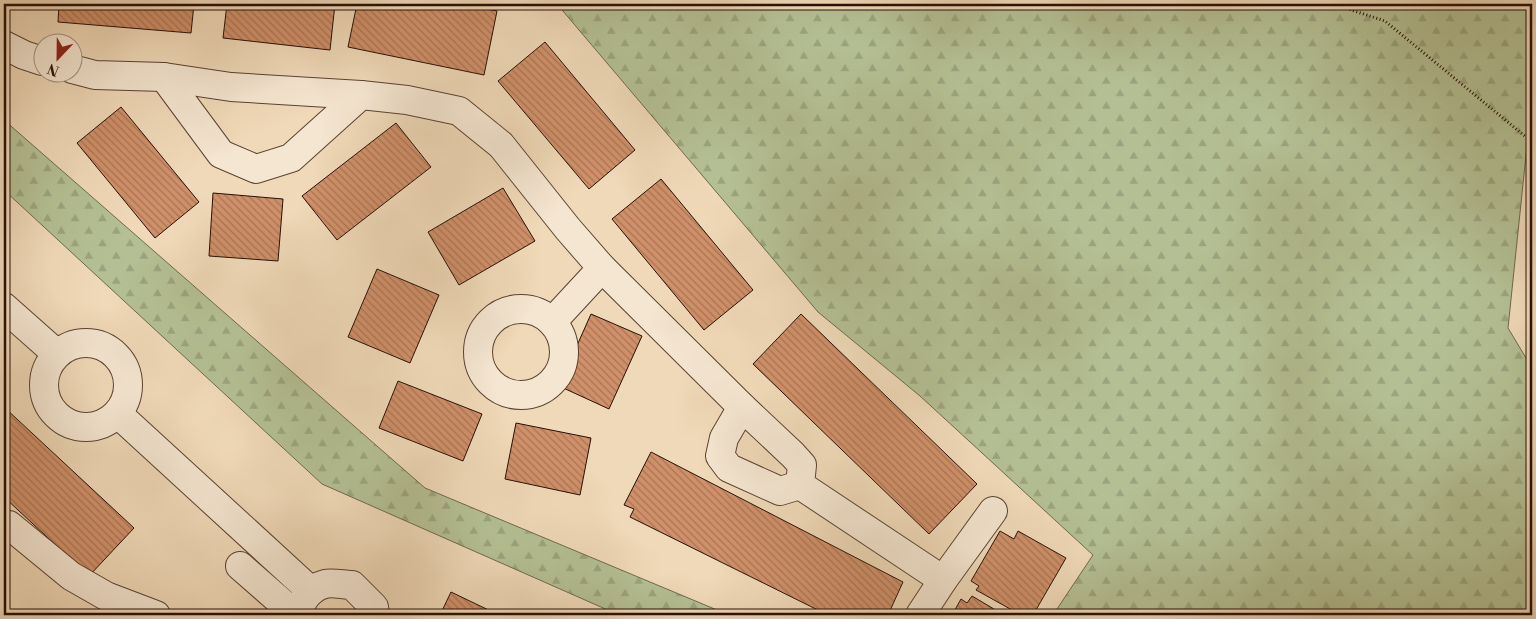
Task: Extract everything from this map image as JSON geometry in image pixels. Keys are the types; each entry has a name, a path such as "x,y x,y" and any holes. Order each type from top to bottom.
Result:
{"lane":[{"path":"4,45 32,58"},
{"path":"82,72 95,75 164,77 231,87 407,100 459,111 502,144 568,229 602,268 802,465 800,485"},
{"path":"164,77 221,154 256,170 291,158 361,96"},
{"path":"552,322 602,268"},
{"path":"4,307 57,354"},
{"path":"92,342 114,352 126,368 129,390 118,414 98,426 77,427 58,416 45,397 45,374 57,354 71,345 92,342"},
{"path":"742,407 724,438 720,456 729,468 780,491 800,485"},
{"path":"118,414 311,591"},
{"path":"800,485 943,580"},
{"path":"920,615 993,510"},
{"path":"9,526 71,576 106,596 156,615"},
{"path":"240,566 297,615 301,603 311,591 325,584 352,585 374,607 375,615"}],"path":[{"path":"1333,4 1385,21 1532,142"}],"green space":[{"path":"557,4 1532,4 1532,136 1528,136 1508,328 1532,368 1532,615 1053,615 1093,555 920,396 818,312"},
{"path":"4,120 425,488 729,615 619,615 322,484 4,190"}],"building":[{"path":"59,4 194,4 191,33 58,22"},
{"path":"227,4 335,4 330,50 223,38"},
{"path":"357,4 461,4 497,11 484,75 348,47"},
{"path":"545,42 635,150 589,189 498,81"},
{"path":"121,107 199,202 155,238 77,143"},
{"path":"396,123 431,167 337,240 302,196"},
{"path":"661,179 753,290 704,330 612,219"},
{"path":"503,188 535,241 459,285 428,232"},
{"path":"213,193 283,199 278,261 209,256"},
{"path":"377,269 439,295 410,363 348,337"},
{"path":"591,314 642,336 609,409 559,386"},
{"path":"801,314 977,484 929,534 753,364"},
{"path":"398,381 482,414 463,461 379,428"},
{"path":"4,407 134,528 89,576 4,497"},
{"path":"516,423 591,438 580,495 505,479"},
{"path":"651,452 903,582 888,615 828,615 630,517 634,509 624,505"},
{"path":"1000,531 1014,539 1018,531 1066,558 1033,615 1021,615 976,590 979,586 971,581"},
{"path":"451,592 499,615 440,615"},
{"path":"972,596 1004,615 952,615 961,599 967,603"}]}
